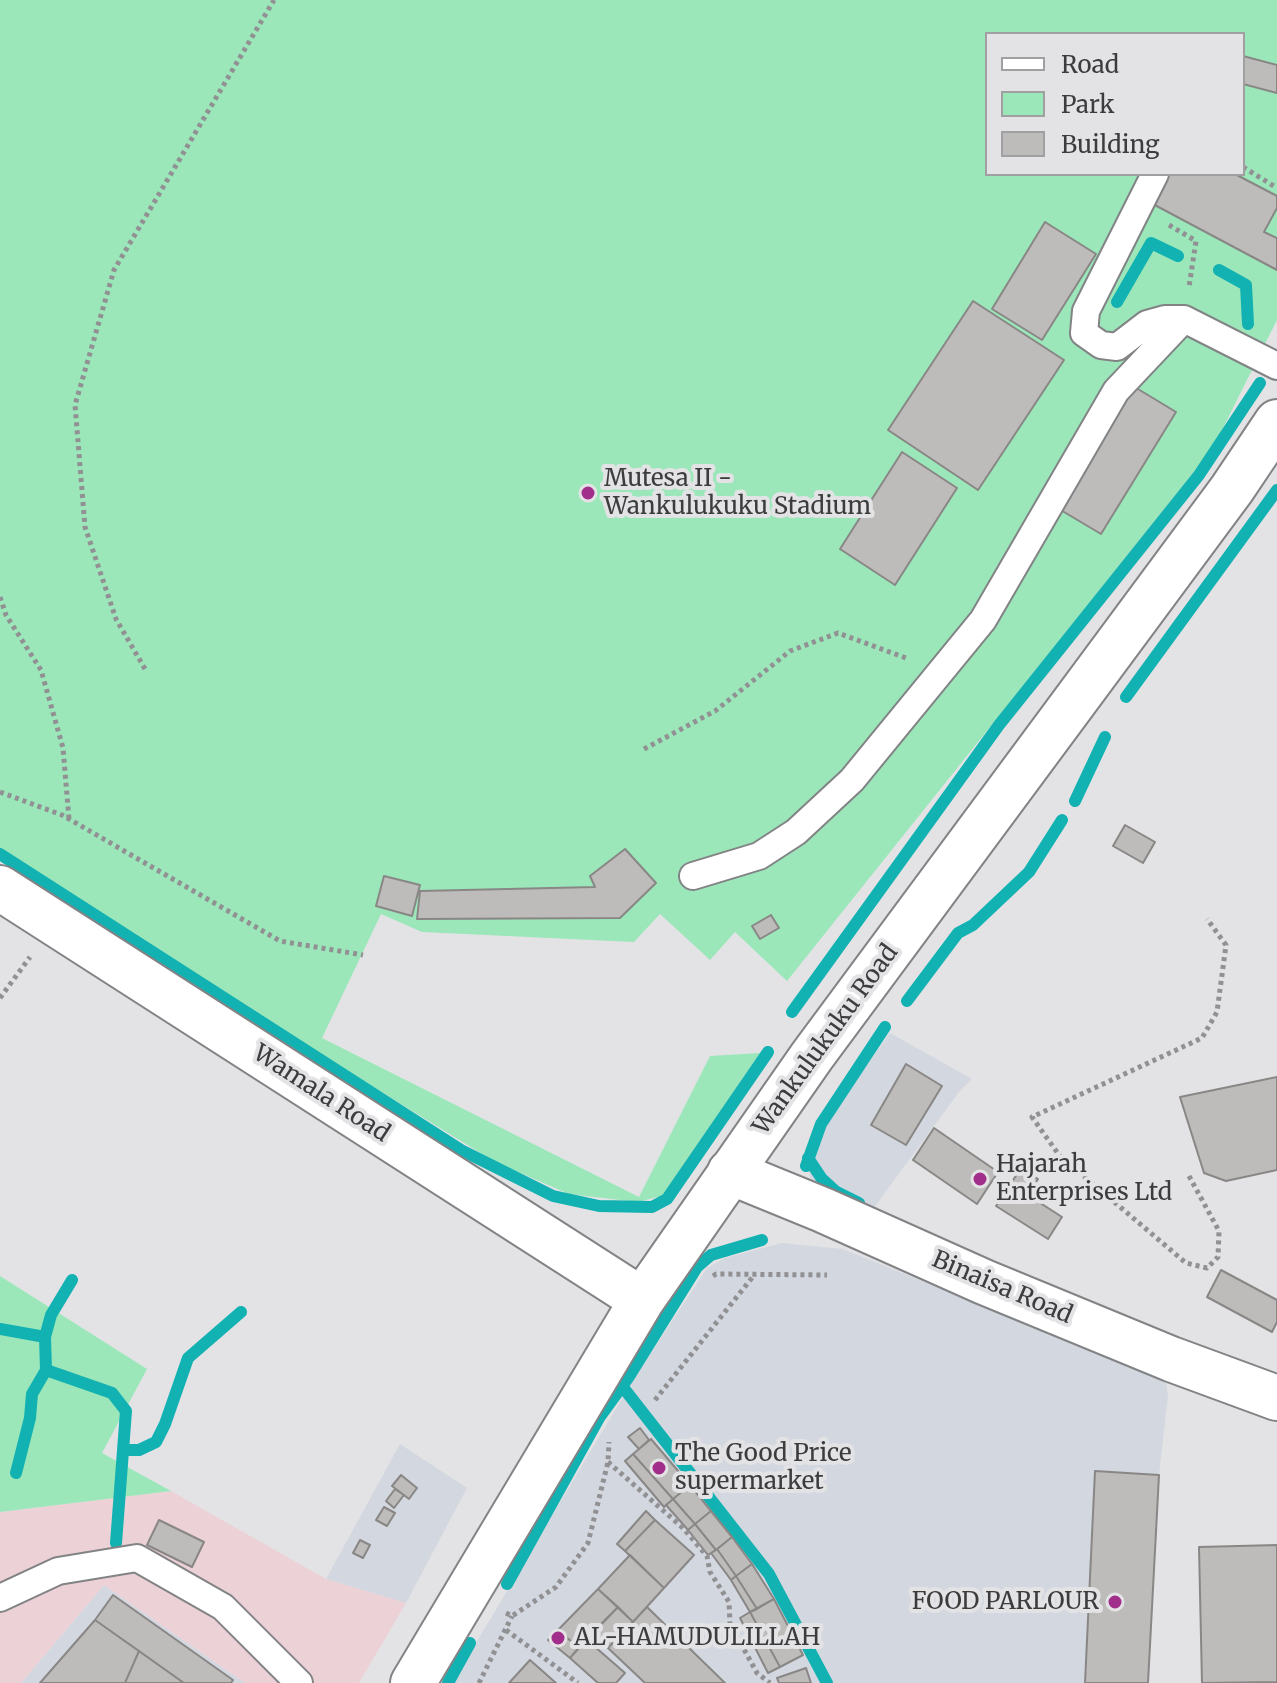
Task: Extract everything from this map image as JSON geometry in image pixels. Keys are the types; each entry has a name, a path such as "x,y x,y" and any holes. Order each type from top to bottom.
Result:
{"main road":[{"name":"Wankulukuku Road","path":"413,1683 642,1300 812,1056 1232,489 1277,422"},
{"name":"Wamala Road","path":"0,888 642,1300"},
{"name":"Binaisa Road","path":"730,1172 984,1282 1171,1359 1277,1398"}],"lane":[{"path":"1154,176 1086,311 1084,333 1101,345 1117,347 1147,324 1165,319 1184,319 1277,366"},
{"path":"693,876 759,856 796,832 852,780 983,620 1116,391 1184,319"},
{"path":"0,1598 58,1571 137,1558 223,1607 299,1683"}],"path":[{"path":"145,669 116,619 85,527 75,405 114,270 274,0"},
{"path":"1245,168 1277,188"},
{"path":"1139,207 1196,241 1184,319"},
{"path":"0,597 6,615 41,670 63,748 69,820"},
{"path":"644,749 715,711 790,651 838,633 941,670"},
{"path":"0,792 69,820 280,941 363,955"},
{"path":"1189,1176 1219,1231 1218,1257 1207,1268 1186,1263 1059,1155 1032,1117 1202,1038 1217,1012 1226,945 1207,919"},
{"path":"655,1400 755,1273"},
{"path":"708,1283 716,1274 827,1275"},
{"path":"479,1683 512,1616 556,1587 588,1543 608,1462 609,1443 615,1431"},
{"path":"608,1462 683,1528 707,1556 710,1572 729,1602 730,1624 757,1673 770,1683"},
{"path":"468,1590 512,1616"},
{"path":"506,1630 578,1683"},
{"path":"478,1667 485,1673"}],"shaded area":[{"path":"890,1033 972,1079 959,1092 865,1220 814,1183 809,1175 806,1151"},
{"path":"782,1243 843,1249 1166,1383 1168,1396 1159,1475 1148,1683 452,1683 630,1385 707,1268 725,1258"},
{"path":"400,1444 467,1488 406,1603 326,1579"},
{"path":"171,1491 326,1579 406,1603 359,1683 245,1683 104,1585 21,1683 0,1683 0,1512"},
{"path":"104,1585 245,1683 21,1683"}],"green space":[{"name":"Mutesa II - Wankulukuku Stadium","path":"0,0 1277,0 1277,320 1213,448 787,981 735,932 710,960 660,914 634,942 422,932 381,914 322,1038 639,1197 710,1056 760,1053 662,1196 637,1202 569,1194 495,1162 273,1025 0,848"},
{"path":"0,1276 147,1369 102,1453 171,1491 0,1512"}],"building":[{"path":"1245,57 1277,65 1277,93 1245,85"},
{"path":"1166,176 1239,176 1277,196 1277,208 1264,232 1277,238 1277,270 1151,203"},
{"path":"1045,222 1096,254 1042,340 992,309"},
{"path":"973,301 1064,360 978,490 888,430"},
{"path":"1133,386 1176,412 1101,534 1059,509"},
{"path":"902,452 957,488 895,585 840,549"},
{"path":"1125,825 1155,842 1143,863 1113,846"},
{"path":"625,849 656,883 620,918 417,919 420,891 595,887 590,876"},
{"path":"384,876 420,885 412,916 376,906"},
{"path":"771,915 779,928 760,939 752,926"},
{"path":"906,1064 942,1086 906,1145 871,1125"},
{"path":"1277,1077 1277,1170 1226,1181 1204,1173 1180,1097"},
{"path":"934,1128 998,1172 977,1204 913,1160"},
{"path":"1021,1168 1038,1179 1028,1195 1062,1217 1048,1239 996,1206"},
{"path":"1221,1270 1277,1300 1277,1322 1272,1332 1207,1297"},
{"path":"640,1428 649,1440 639,1449 628,1437"},
{"path":"651,1439 690,1485 673,1499 633,1454"},
{"path":"633,1454 673,1499 664,1507 625,1461"},
{"path":"1095,1471 1159,1475 1148,1683 1085,1683"},
{"path":"401,1475 417,1488 409,1499 392,1486"},
{"path":"690,1485 711,1511 695,1524 673,1499"},
{"path":"395,1489 404,1495 394,1508 386,1501"},
{"path":"673,1499 695,1524 688,1530 666,1505"},
{"path":"384,1507 395,1513 387,1526 376,1520"},
{"path":"646,1511 655,1520 625,1551 617,1544"},
{"path":"711,1511 732,1537 716,1550 695,1524"},
{"path":"159,1520 204,1542 192,1567 147,1545"},
{"path":"655,1520 694,1555 664,1588 625,1551"},
{"path":"695,1524 716,1550 708,1555 688,1530"},
{"path":"732,1537 752,1564 736,1576 717,1549"},
{"path":"360,1540 370,1545 363,1558 353,1553"},
{"path":"1277,1545 1277,1682 1202,1683 1199,1547"},
{"path":"717,1549 736,1576 731,1580 711,1553"},
{"path":"630,1555 664,1588 633,1622 598,1589"},
{"path":"752,1564 774,1599 757,1609 736,1576"},
{"path":"736,1576 757,1609 750,1612 731,1580"},
{"path":"598,1589 618,1607 579,1648 558,1630"},
{"path":"113,1595 233,1680 231,1683 184,1683 95,1620"},
{"path":"774,1599 803,1655 780,1667 750,1612"},
{"path":"618,1607 633,1622 608,1648 592,1633"},
{"path":"647,1607 725,1683 645,1683 608,1648"},
{"path":"750,1612 780,1667 768,1673 740,1618"},
{"path":"95,1620 139,1651 125,1683 40,1683"},
{"path":"558,1630 579,1648 570,1658 548,1640"},
{"path":"586,1639 625,1673 616,1683 598,1683 570,1658"},
{"path":"139,1651 184,1683 125,1683"},
{"path":"530,1660 556,1683 509,1683"},
{"path":"806,1668 811,1683 779,1683 777,1678"}],"waterway":[{"path":"1117,302 1151,243 1178,256"},
{"path":"1219,270 1246,285 1248,324"},
{"path":"792,1012 999,725 1199,475 1260,383"},
{"path":"1126,697 1277,490"},
{"path":"1075,801 1105,737"},
{"path":"907,1001 958,933 973,925 1029,872 1062,820"},
{"path":"0,854 461,1150 553,1196 599,1206 652,1207 667,1199 768,1052"},
{"path":"806,1166 821,1124 885,1027"},
{"path":"808,1158 822,1179 835,1191 859,1203"},
{"path":"507,1584 599,1418 628,1378 697,1267 711,1255 762,1240"},
{"path":"45,1337 51,1315 72,1280"},
{"path":"123,1450 139,1450 156,1442 188,1358 241,1312"},
{"path":"0,1329 45,1337 46,1370 112,1393 126,1411 116,1543"},
{"path":"16,1473 30,1418 32,1394 46,1370"},
{"path":"622,1386 769,1574 827,1683"},
{"path":"448,1683 470,1643"}],"place":[{"name":"Mutesa II - Wankulukuku Stadium","path":"588,493"},
{"name":"Hajarah Enterprises Ltd","path":"980,1179"},
{"name":"The Good Price supermarket","path":"659,1468"},
{"name":"FOOD PARLOUR","path":"1115,1602"},
{"name":"AL-HAMUDULILLAH","path":"558,1638"}]}
